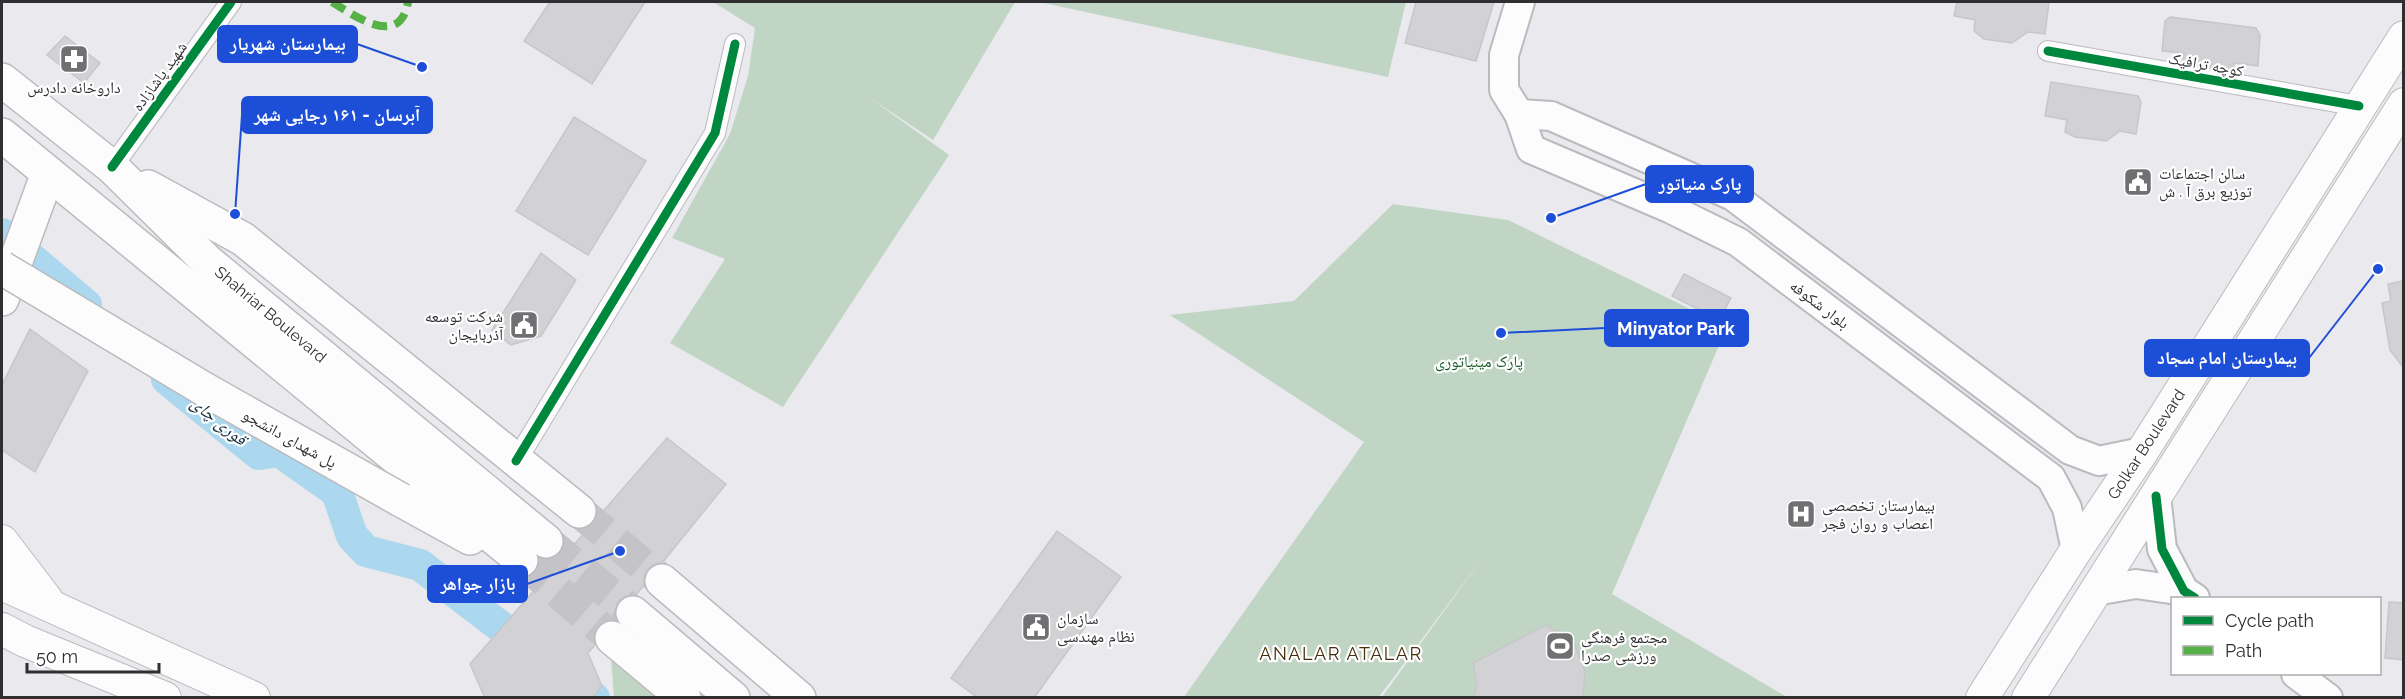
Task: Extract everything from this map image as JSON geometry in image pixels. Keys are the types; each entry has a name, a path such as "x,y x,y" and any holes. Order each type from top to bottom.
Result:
{"highway":[{"name":"Shahriar Boulevard","path":"2,80 112,167 207,261 534,551"},
{"path":"2,135 534,551"},
{"path":"112,167 243,239 579,511"},
{"path":"2,299 48,173"},
{"name":"پل شهدای دانشجو","path":"2,268 204,389 488,547 534,551"},
{"path":"662,581 799,698"},
{"path":"633,613 733,698"},
{"path":"612,638 684,698"}],"main road":[{"name":"بلوار شکوفه","path":"1520,2 1504,55 1504,90 1519,114 1531,149 1669,208 1738,242 2051,478 2067,508 2076,550"},
{"name":"Golkar Boulevard","path":"1982,698 2076,550 2142,452 2403,37"},
{"path":"2028,698 2403,104"},
{"name":"بلوار شکوفه","path":"1519,114 1551,116 1733,196 2070,450 2099,461 2142,452"},
{"path":"2051,478 2060,477 2069,471 2073,460 2070,450"},
{"path":"2156,496 2162,549 2190,595"},
{"path":"2,541 51,605"},
{"path":"2095,591 2136,584 2190,595"},
{"path":"6,588 51,605 254,698"},
{"path":"9,637 165,698"},
{"path":"2297,675 2328,698"}],"street":[{"name":"شهید پاشازاده","path":"112,167 231,2"},
{"path":"516,461 715,133 735,44"},
{"name":"کوچه ترافیک","path":"2048,51 2359,106"}],"green space":[{"path":"713,2 1015,2 933,140 870,98 949,155 783,407 670,343 725,259 672,238 730,134 748,76 755,28"},
{"path":"1039,2 1406,2 1388,77"},
{"name":"پارک مینیاتوری","path":"1393,204 1508,220 1727,327 1612,594 1787,697 1382,697 1483,557 1379,697 1184,697 1364,442 1170,315 1294,301"},
{"path":"611,659 649,681 668,697 614,697"}],"building":[{"path":"550,2 645,2 592,84 524,41"},
{"path":"1416,2 1494,2 1476,61 1405,43"},
{"path":"1957,2 2049,2 2045,34 2028,32 2012,43 1984,39 1974,31 1975,20 1954,16"},
{"path":"2170,17 2256,28 2260,35 2258,66 2234,63 2233,71 2183,63 2184,53 2162,51 2165,21"},
{"name":"داروخانه دادرس","path":"65,36 100,63 84,83 47,55"},
{"path":"2051,82 2138,96 2141,102 2136,134 2120,131 2106,141 2075,137 2065,132 2067,120 2045,116"},
{"path":"574,117 646,161 588,255 516,211"},
{"path":"541,253 576,280 541,336 511,345 492,330"},
{"path":"1684,274 1731,298 1719,320 1672,296"},
{"path":"2403,281 2403,367 2390,350 2382,303 2391,301 2388,284"},
{"path":"30,329 88,371 35,472 2,450 2,385"},
{"path":"667,438 726,484 662,563 647,569 644,585 636,595 626,596 618,601 615,610 616,620 605,621 597,626 594,635 595,645 588,653 602,686 592,698 485,698 470,664"},
{"name":"سازمان نظام مهندسی","path":"1057,531 1121,577 1034,698 978,698 951,678"},
{"path":"2389,602 2403,603 2403,660 2385,658"},
{"path":"1546,625 1574,643 1585,671 1583,698 1473,698 1477,685 1473,663"}],"waterway":[{"name":"قوری چای","path":"2,234 86,305"},
{"name":"قوری چای","path":"167,379 259,454 279,451 337,492 352,536 366,551 420,565 594,698"}],"tunnel":[{"path":"579,511 662,581"},
{"path":"546,541 633,613"},
{"path":"521,560 612,638"}],"marked path":[{"path":"332,2 364,21 387,26 396,24 403,16 408,2"}],"cycle path":[{"path":"112,167 231,2"},
{"path":"516,461 715,133 735,44"},
{"path":"2048,51 2359,106"},
{"path":"2156,496 2162,549 2184,591 2193,597"}],"place":[{"name":"داروخانه دادرس","path":"74,59"},
{"name":"بیمارستان شهریار","path":"422,67"},
{"name":"سالن اجتماعات توزیع برق آ . ش","path":"2138,182"},
{"name":"آبرسان - ۱۶۱ رجایی شهر","path":"235,214"},
{"name":"پارک منیاتور","path":"1551,218"},
{"name":"بیمارستان امام سجاد","path":"2378,269"},
{"name":"شرکت توسعه آذربایجان","path":"524,325"},
{"name":"Minyator Park","path":"1501,333"},
{"name":"بیمارستان تخصصی اعصاب و روان فجر","path":"1801,514"},
{"name":"بازار جواهر","path":"620,551"},
{"name":"سازمان نظام مهندسی","path":"1036,627"},
{"name":"مجتمع فرهنگی ورزشی صدرا","path":"1560,646"}],"district":[{"name":"ANALAR ATALAR","path":"1341,654"}]}
